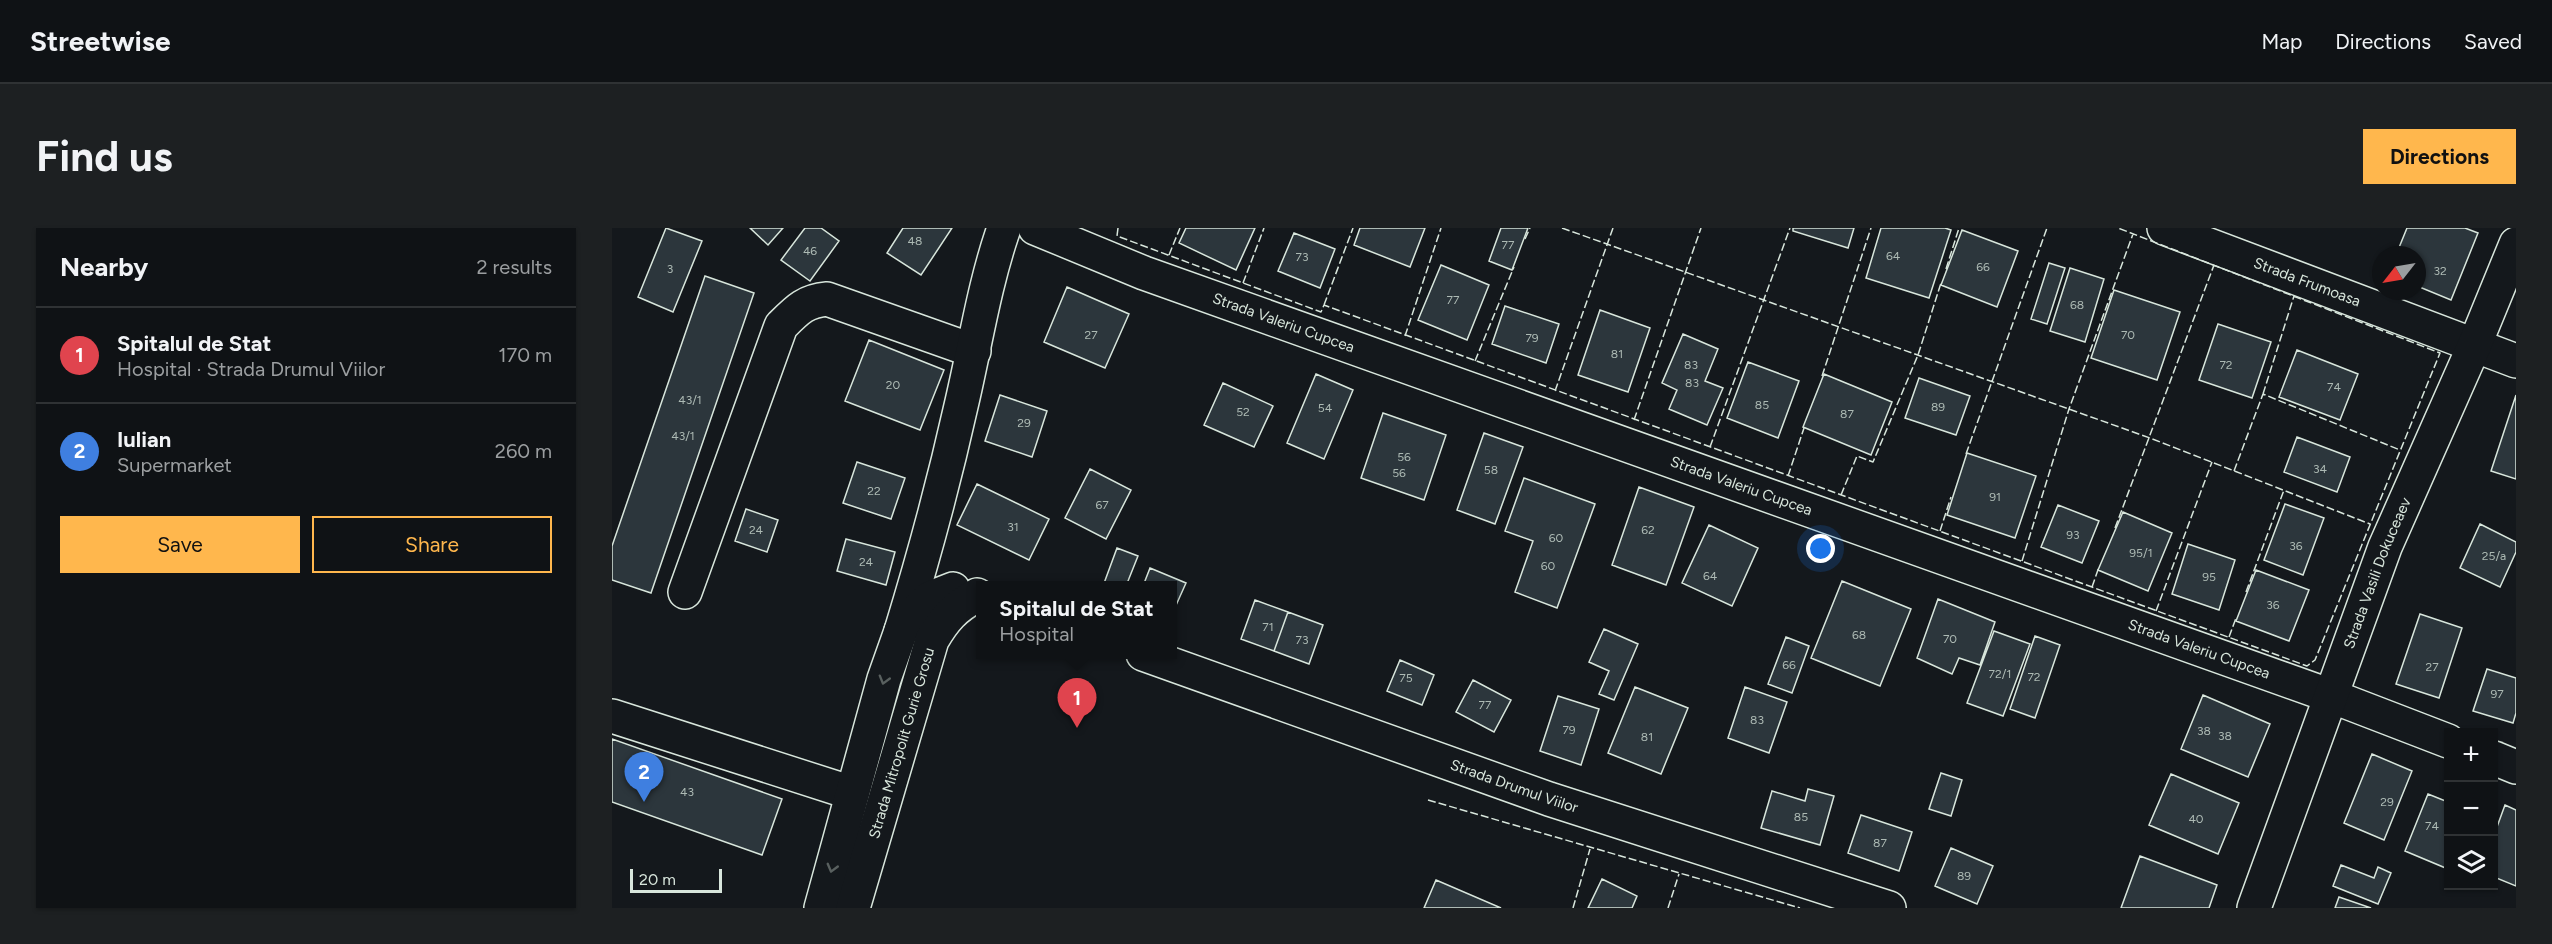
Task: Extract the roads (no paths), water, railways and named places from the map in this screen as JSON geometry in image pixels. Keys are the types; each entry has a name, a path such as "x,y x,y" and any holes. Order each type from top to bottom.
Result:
{"street":[{"path":"821,908 893,649 901,631 927,547 987,289 1004,228"},
{"name":"Strada Valeriu Cupcea","path":"1035,228 1144,273 2331,696 2444,739"},
{"name":"Strada Frumoasa","path":"2164,228 2516,361"},
{"name":"Strada Vasili Dokuceaev","path":"2254,908 2385,547 2475,344 2516,244"},
{"path":"685,592 781,326 796,310 811,300 827,299 974,351"},
{"path":"927,547 930,563 938,577 970,594"},
{"path":"901,631 911,616 930,598 970,594"},
{"name":"Strada Mitropolit Gurie Grosu","path":"853,908 932,640 944,619 970,594"},
{"name":"Strada Drumul Viilor","path":"1157,659 1549,799 1890,908"},
{"path":"612,716 852,793"},
{"path":"2498,760 2516,767"}],"place":[{"name":"Spitalul de Stat","path":"1077,728"},
{"name":"Iulian","path":"644,802"}]}
